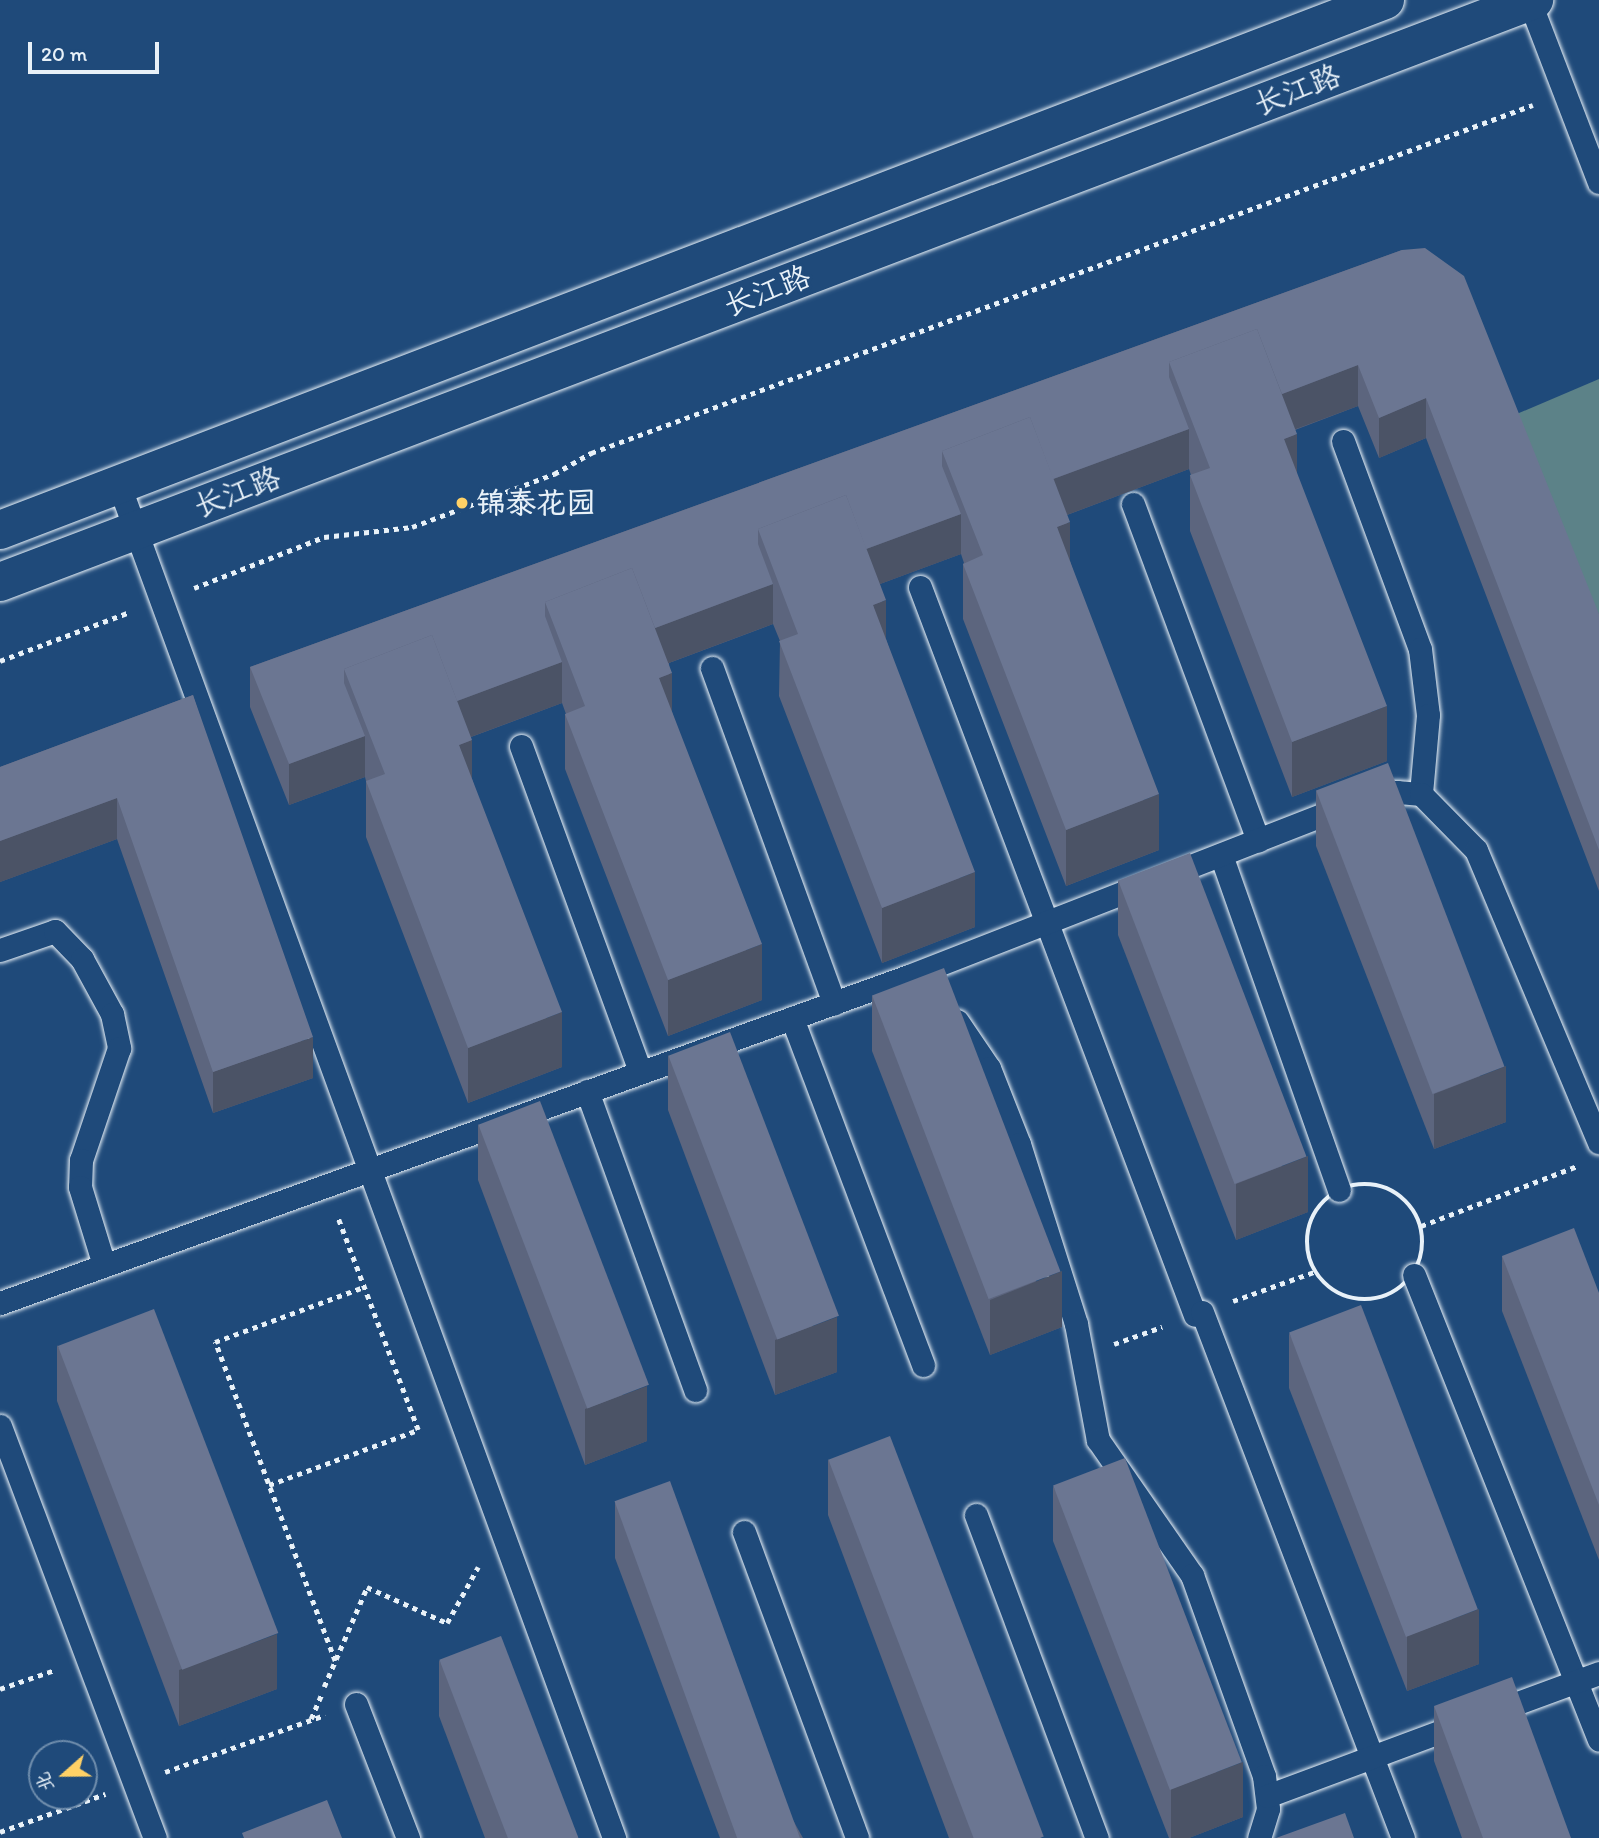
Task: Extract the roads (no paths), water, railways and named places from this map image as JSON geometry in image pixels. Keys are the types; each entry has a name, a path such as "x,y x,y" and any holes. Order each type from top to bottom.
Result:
{"street":[{"name":"长江路","path":"0,530 1385,0"},
{"name":"长江路","path":"0,582 1531,1"}],"lane":[{"path":"1531,1 1599,182"},
{"path":"1343,440 1420,649 1429,715 1421,794"},
{"path":"120,485 614,1838"},
{"path":"1133,504 1258,841"},
{"path":"920,587 1047,922 1403,1838"},
{"path":"712,668 834,1003"},
{"path":"521,746 640,1072"},
{"path":"0,1303 909,976 1371,796 1421,794 1476,850 1597,1131"},
{"path":"1221,855 1339,1190"},
{"path":"0,950 55,931 82,959 112,1014 119,1048 80,1174 104,1265"},
{"path":"909,976 932,996 989,1068 1076,1324 1098,1440 1192,1575 1267,1796 1259,1838"},
{"path":"792,1018 923,1364"},
{"path":"587,1091 695,1391"},
{"path":"1414,1275 1599,1740"},
{"path":"0,1426 155,1838"},
{"path":"976,1515 1097,1838"},
{"path":"744,1532 857,1838"},
{"path":"1267,1796 1599,1673"},
{"path":"356,1704 408,1838"}],"place":[{"name":"锦泰花园","path":"462,503"}]}
